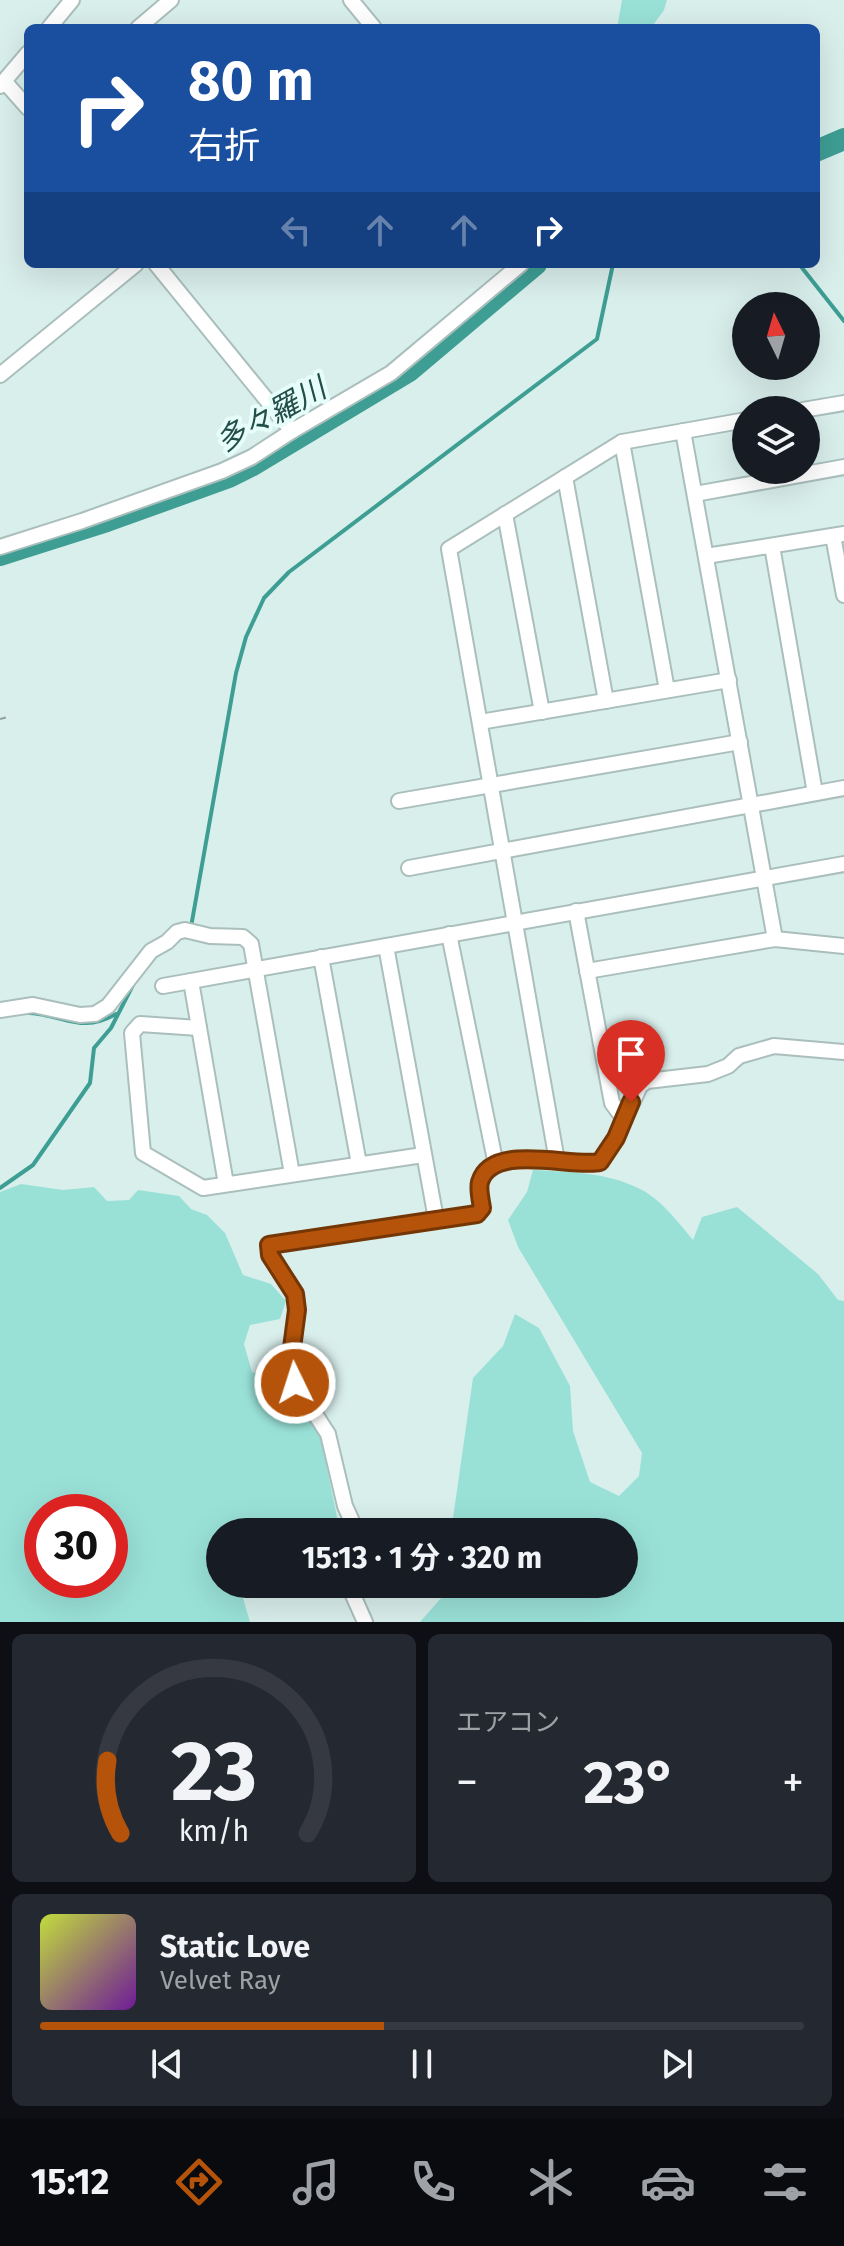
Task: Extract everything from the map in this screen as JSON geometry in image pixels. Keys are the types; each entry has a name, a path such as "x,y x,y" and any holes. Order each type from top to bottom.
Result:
{"street":[{"path":"52,24 72,0"},
{"path":"143,24 171,0"},
{"path":"351,0 371,24"},
{"path":"24,58 2,83 24,104"},
{"path":"0,375 131,268"},
{"path":"159,268 292,431"},
{"path":"0,547 222,471 252,457 391,373 516,268"},
{"path":"820,407 844,403"},
{"path":"557,1161 449,549 622,442 732,422"},
{"path":"683,431 775,939"},
{"path":"622,442 667,690"},
{"path":"695,494 844,467"},
{"path":"565,477 606,701"},
{"path":"505,514 542,712"},
{"path":"706,556 839,535 844,595"},
{"path":"772,546 815,793"},
{"path":"480,722 729,680"},
{"path":"399,801 740,742"},
{"path":"409,868 844,788"},
{"path":"163,986 844,864"},
{"path":"576,911 612,1103 623,1118"},
{"path":"0,1010 33,1005 80,1015 95,1014 108,1006 151,951 177,932 243,937 251,944 292,1174"},
{"path":"449,934 496,1165"},
{"path":"587,971 775,939 844,946"},
{"path":"386,946 436,1219"},
{"path":"321,957 359,1164"},
{"path":"191,981 226,1184"},
{"path":"199,1028 140,1024 132,1033 143,1153 203,1188 423,1155"},
{"path":"350,1518 328,1434 295,1383 290,1363 297,1310 295,1294 270,1255 269,1245 477,1214 482,1208 480,1182 489,1168 496,1165 534,1158 575,1164 600,1162 616,1138 640,1086 655,1078 708,1074 728,1066 739,1056 774,1046 844,1052"},
{"path":"354,1598 365,1622"}],"path":[{"path":"0,719 8,717"}],"green space":[{"path":"622,0 667,0 654,24 618,24"},
{"path":"533,1170 573,1172 626,1183 646,1192 661,1204 693,1240 702,1217 737,1207 818,1274 838,1300 844,1301 844,1622 420,1622 441,1598 638,1598 638,1518 453,1518 473,1378 503,1346 515,1314 539,1328 570,1386 573,1431 590,1482 619,1496 639,1476 642,1453 518,1247 508,1220 527,1192"},
{"path":"21,1184 63,1190 94,1187 107,1201 129,1200 138,1190 179,1196 191,1209 207,1215 225,1233 243,1275 271,1284 286,1301 280,1319 250,1325 244,1344 252,1372 283,1379 321,1438 337,1518 206,1518 206,1598 243,1598 250,1622 0,1622 0,1192"}],"waterway":[{"name":"多々羅川","path":"820,149 844,139"},
{"name":"多々羅川","path":"0,555 107,521 229,477 251,466 409,371 531,268"},
{"path":"191,927 236,673 246,637 264,598 289,572 597,339 612,268"},
{"path":"802,268 844,321"},
{"path":"0,1188 33,1165 90,1083 94,1048 111,1028 134,983"},
{"path":"29,1013 82,1023 92,1023 116,1014"}],"route":[{"path":"295,1383 290,1363 297,1310 295,1294 270,1255 269,1245 477,1214 482,1208 480,1182 489,1168 496,1165 534,1158 575,1164 600,1162 616,1138 631,1102"}]}
